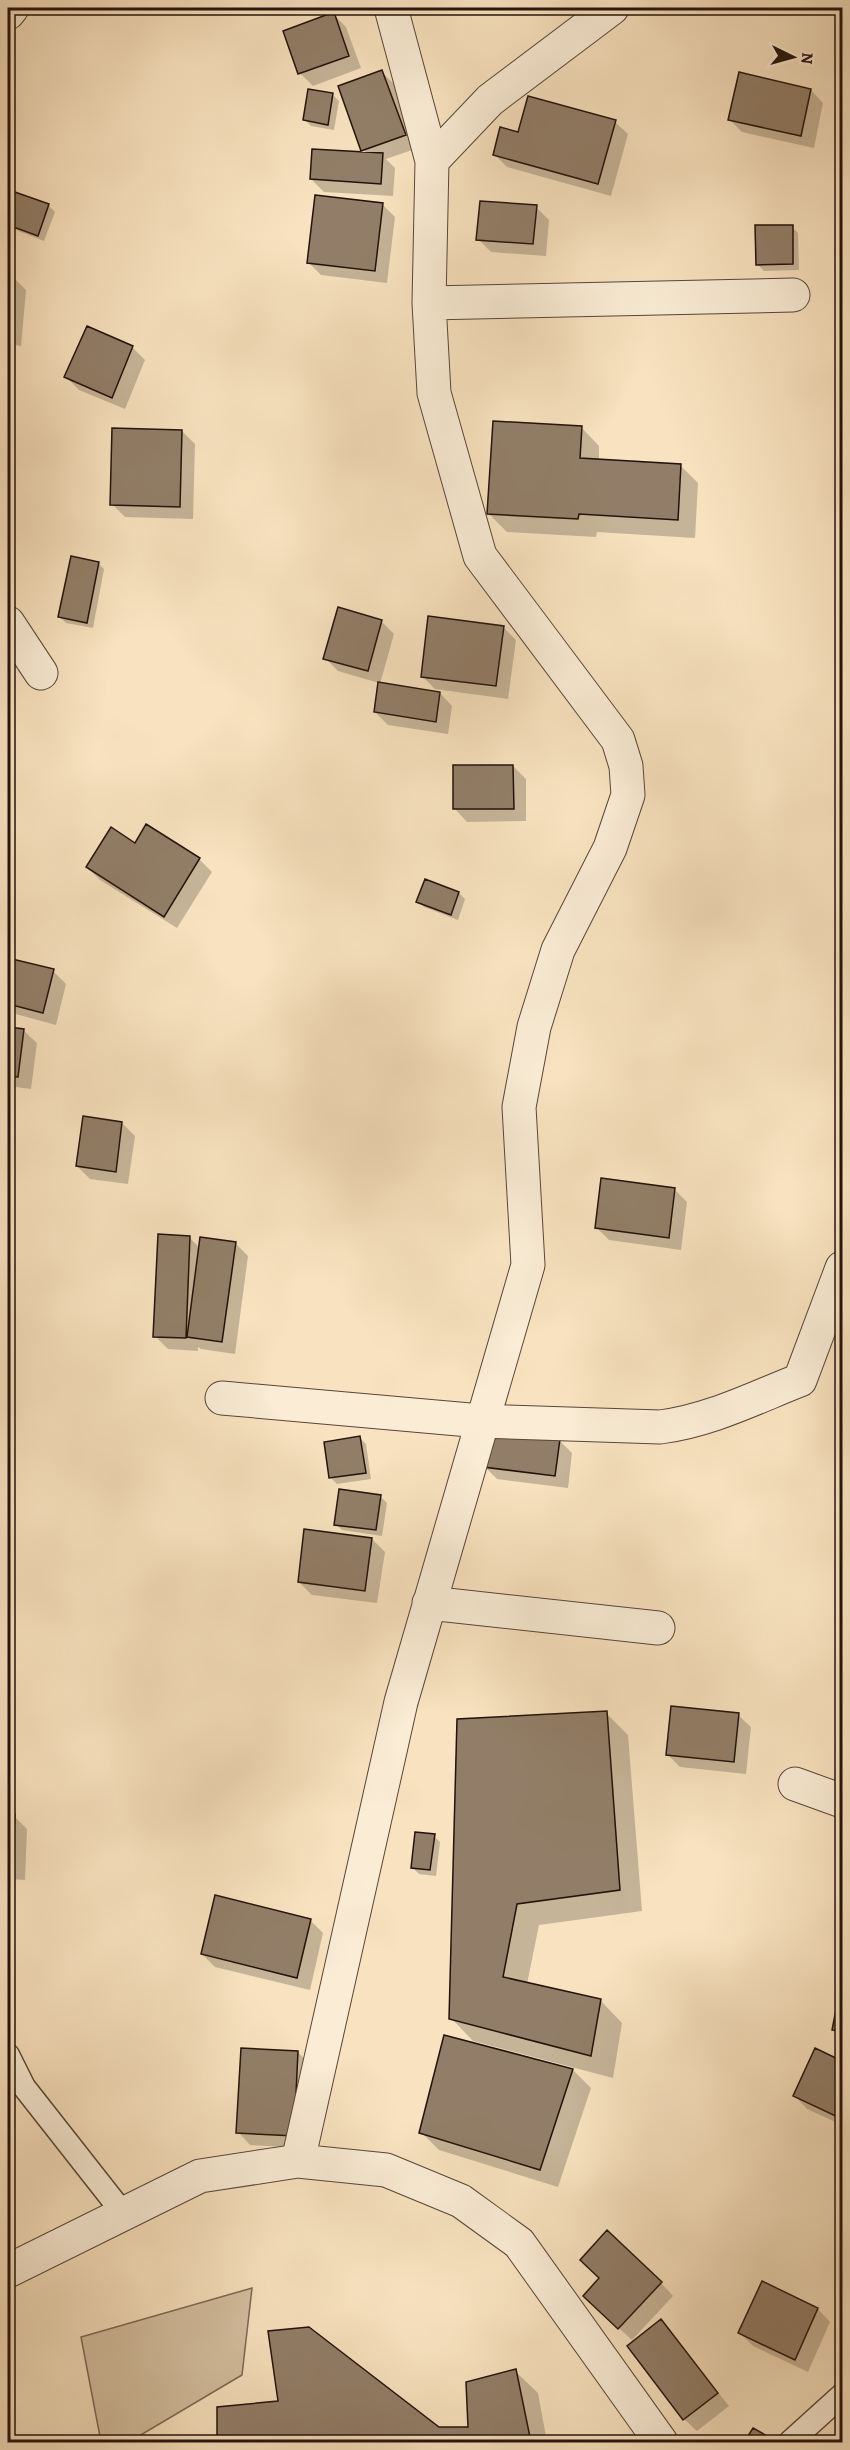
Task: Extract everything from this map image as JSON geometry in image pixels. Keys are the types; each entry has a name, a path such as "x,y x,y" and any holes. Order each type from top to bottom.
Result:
{"street":[{"path":"8,13 12,8"},
{"path":"298,2161 401,1702 528,1265 519,1107 534,1027 558,950 610,848 628,795 627,775 618,740 480,556 434,393 429,303 432,161 391,8"},
{"path":"432,161 490,100 612,8"},
{"path":"429,303 793,295"},
{"path":"8,623 41,673"},
{"path":"222,1398 481,1421 660,1426 683,1424 716,1414 800,1380 843,1268"},
{"path":"429,1603 658,1628"},
{"path":"795,1784 843,1801"},
{"path":"8,2271 200,2176 298,2161 386,2170 461,2200 519,2243 661,2442"}],"lane":[{"path":"8,2055 24,2087 123,2213"},
{"path":"790,2442 843,2395"}],"shaded area":[{"path":"252,2288 242,2375 129,2442 101,2442 81,2337"}],"building":[{"path":"334,12 349,56 298,74 283,31"},
{"path":"382,70 406,135 361,151 338,86"},
{"path":"739,72 811,89 801,136 728,120"},
{"path":"308,89 333,93 328,125 303,120"},
{"path":"528,96 616,120 598,184 493,155 500,127 518,132"},
{"path":"312,149 383,153 381,184 310,179"},
{"path":"12,191 49,204 38,236 8,225 8,204"},
{"path":"315,195 383,203 375,271 307,263"},
{"path":"480,201 537,205 533,244 476,240"},
{"path":"755,225 793,225 793,264 756,265"},
{"path":"8,275 14,276 8,334"},
{"path":"87,326 133,346 112,398 64,377"},
{"path":"493,421 582,426 580,458 681,464 678,520 579,514 578,519 487,514"},
{"path":"112,428 182,430 180,507 110,505"},
{"path":"71,556 99,562 87,623 58,617"},
{"path":"338,607 382,620 368,671 323,659"},
{"path":"428,616 504,626 496,686 421,677"},
{"path":"378,682 440,692 436,722 374,712"},
{"path":"453,765 513,765 514,809 453,809"},
{"path":"146,824 200,858 164,917 86,867 111,827 135,843"},
{"path":"425,879 459,892 451,915 416,902"},
{"path":"8,958 54,969 43,1013 8,1004"},
{"path":"8,1027 24,1029 18,1077 8,1076"},
{"path":"83,1116 122,1122 116,1172 76,1166"},
{"path":"601,1178 675,1188 669,1238 595,1228"},
{"path":"158,1234 190,1236 186,1338 153,1337"},
{"path":"200,1237 236,1242 222,1342 187,1337"},
{"path":"487,1430 560,1439 555,1476 483,1467"},
{"path":"360,1436 366,1473 329,1478 324,1442"},
{"path":"339,1489 381,1495 376,1530 334,1525"},
{"path":"304,1529 372,1538 365,1591 298,1582"},
{"path":"671,1706 739,1713 734,1762 666,1755"},
{"path":"607,1711 620,1890 517,1904 503,1977 601,1999 591,2056 449,2019 457,1719"},
{"path":"8,1814 15,1814 12,1868 8,1868"},
{"path":"415,1832 435,1834 430,1870 411,1868"},
{"path":"215,1895 311,1919 297,1978 201,1954"},
{"path":"842,1984 842,2032 832,2030"},
{"path":"444,2035 573,2069 540,2170 419,2133"},
{"path":"241,2048 298,2051 294,2136 236,2133"},
{"path":"815,2048 842,2061 842,2119 793,2096"},
{"path":"607,2230 662,2282 618,2329 583,2296 599,2278 580,2260"},
{"path":"762,2281 818,2308 795,2360 738,2333"},
{"path":"661,2319 718,2393 683,2420 627,2346"},
{"path":"309,2327 439,2427 468,2427 466,2382 516,2369 531,2442 217,2442 217,2407 278,2401 268,2331"},
{"path":"753,2428 778,2442 744,2442"}]}
